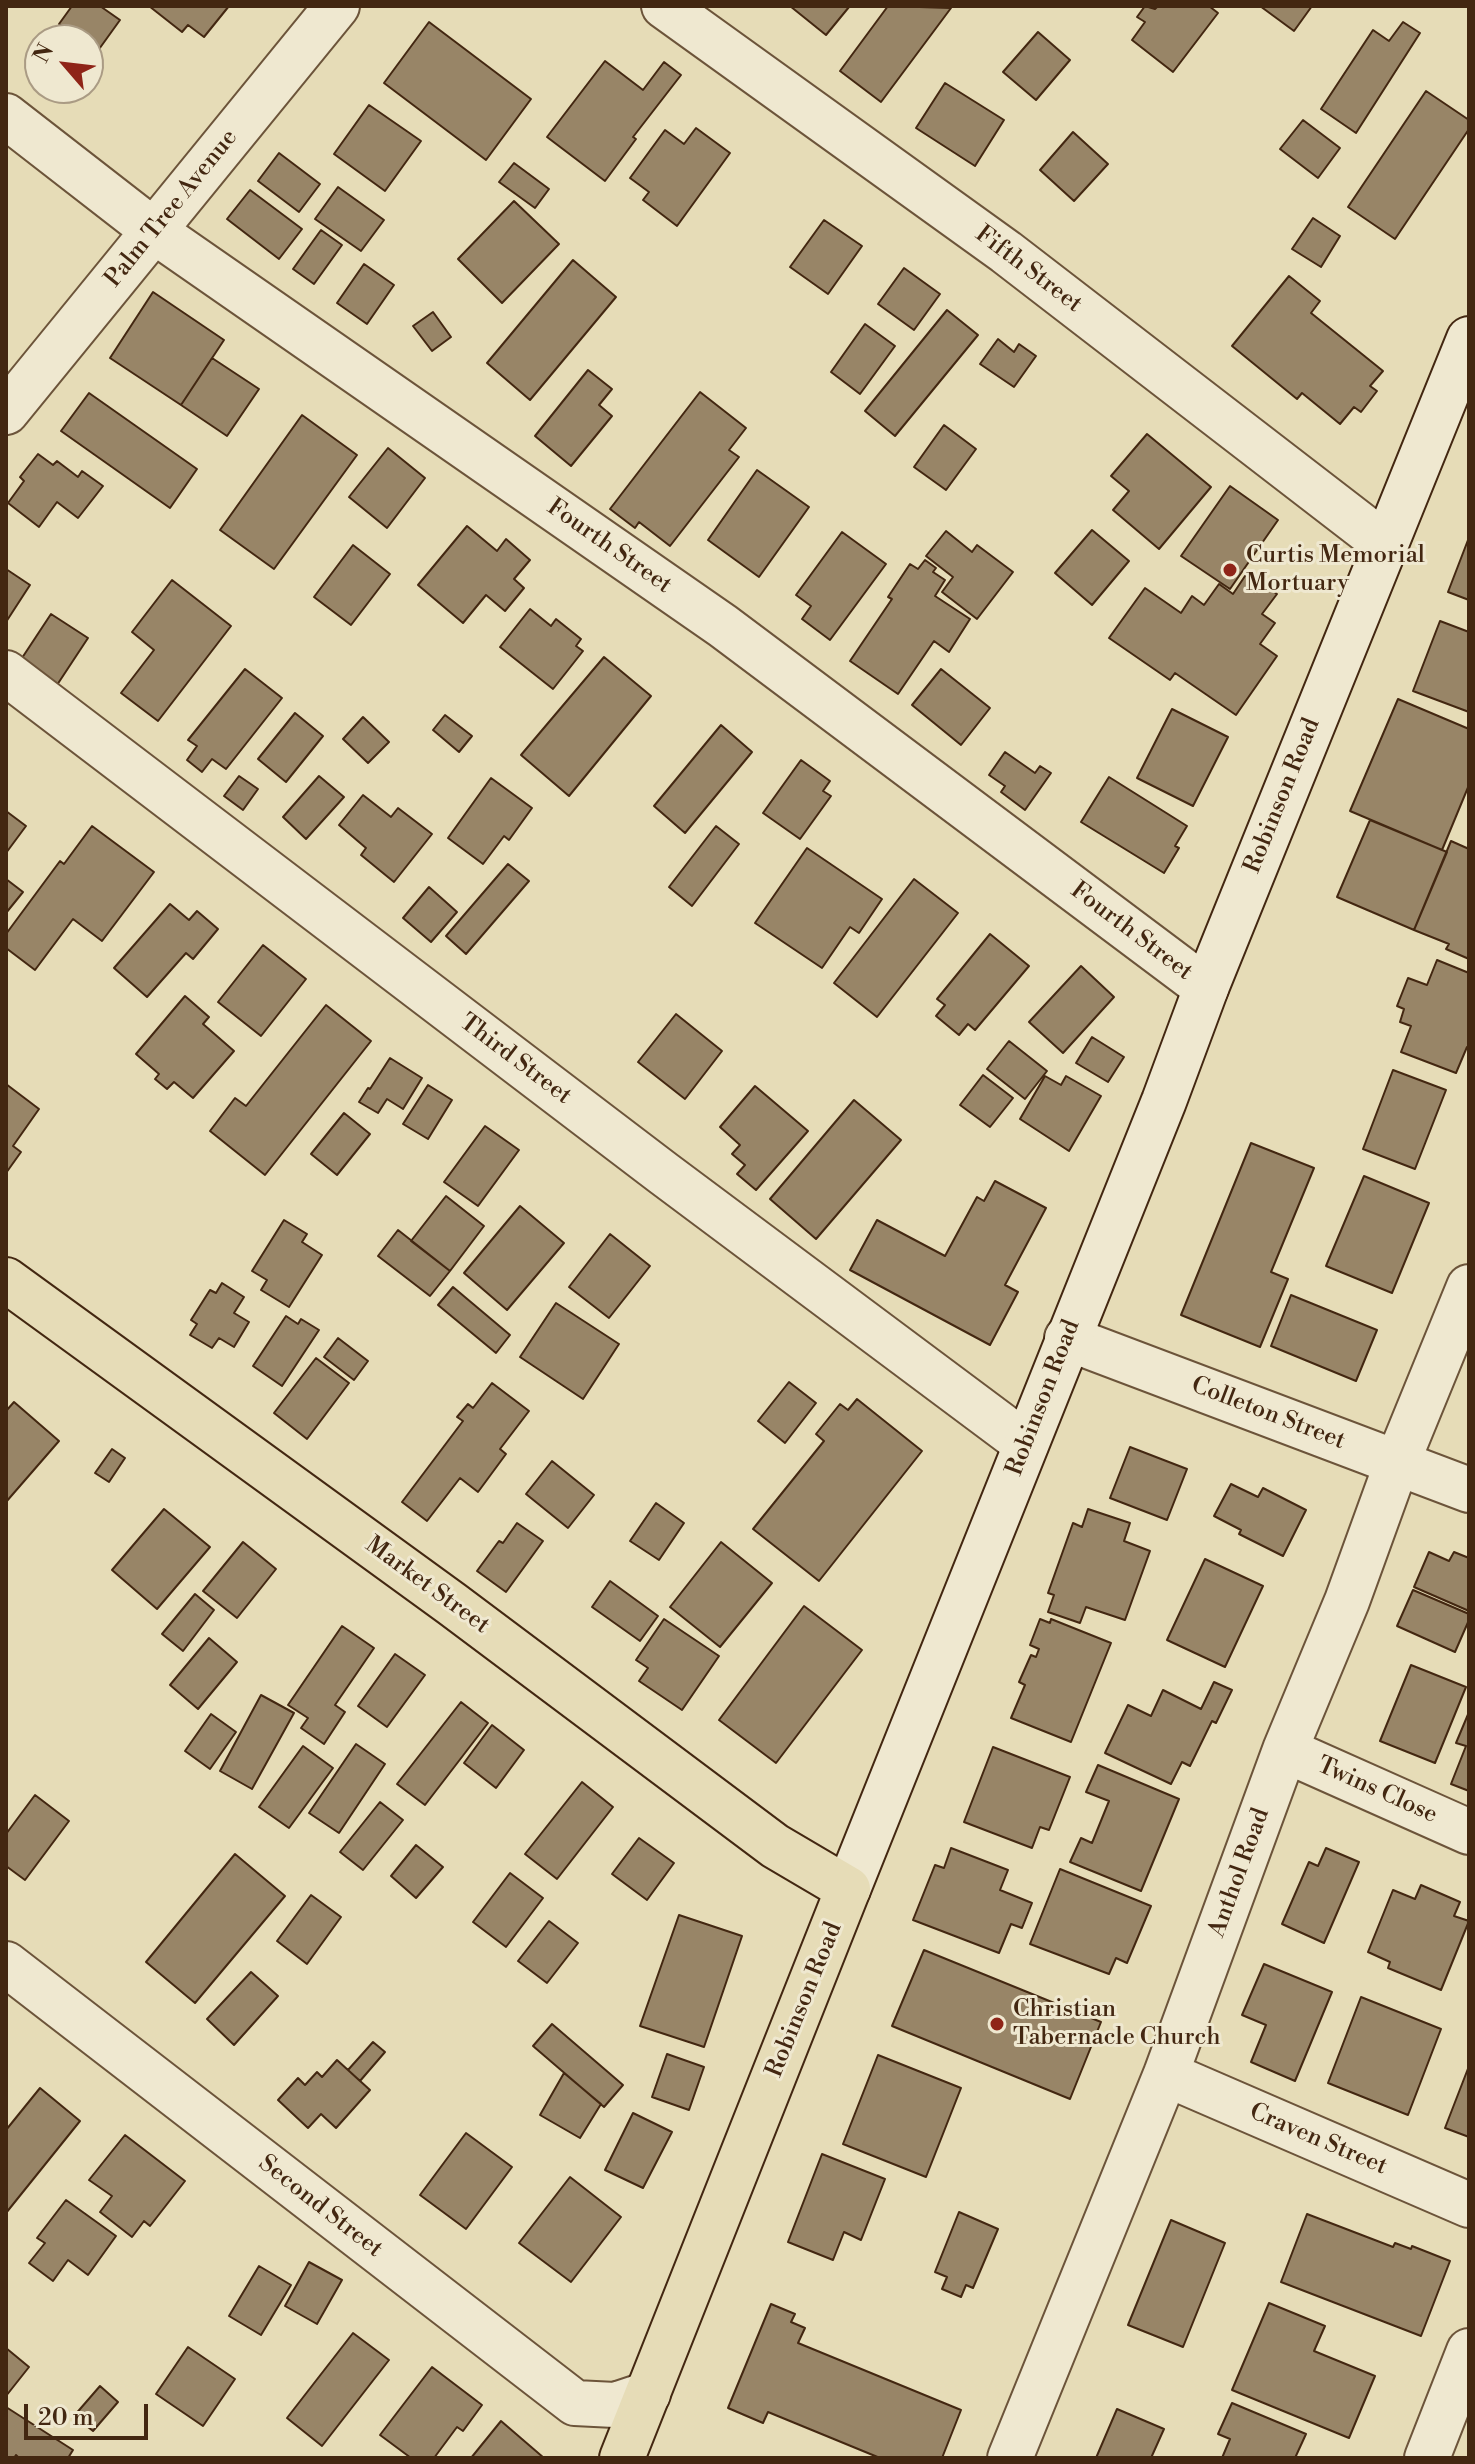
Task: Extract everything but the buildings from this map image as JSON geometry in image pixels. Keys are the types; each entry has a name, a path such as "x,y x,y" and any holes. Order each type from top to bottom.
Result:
{"main road":[{"name":"Market Street","path":"6,1280 452,1604 775,1846 848,1889"},
{"name":"Robinson Road","path":"622,2458 848,1889"}],"street":[{"name":"Palm Tree Avenue","path":"6,412 337,6"},
{"name":"Fifth Street","path":"664,6 1006,252 1385,544"},
{"name":"Fourth Street","path":"6,116 154,231 723,626 1206,988"},
{"name":"Robinson Road","path":"848,1889 1164,1101 1206,988 1469,339"},
{"name":"Third Street","path":"6,673 663,1173 1026,1444"},
{"name":"Anthol Road","path":"1010,2458 1166,2074 1285,1750 1347,1601 1397,1463 1469,1287"},
{"name":"Colleton Street","path":"1067,1338 1469,1490"},
{"name":"Twins Close","path":"1285,1750 1469,1832"},
{"name":"Second Street","path":"6,1964 575,2403 615,2405 648,2394"},
{"name":"Craven Street","path":"1166,2074 1469,2205"},
{"path":"1427,2458 1469,2351"}],"place":[{"name":"Curtis Memorial Mortuary","path":"1230,570"},
{"name":"Christian Tabernacle Church","path":"997,2024"}]}
